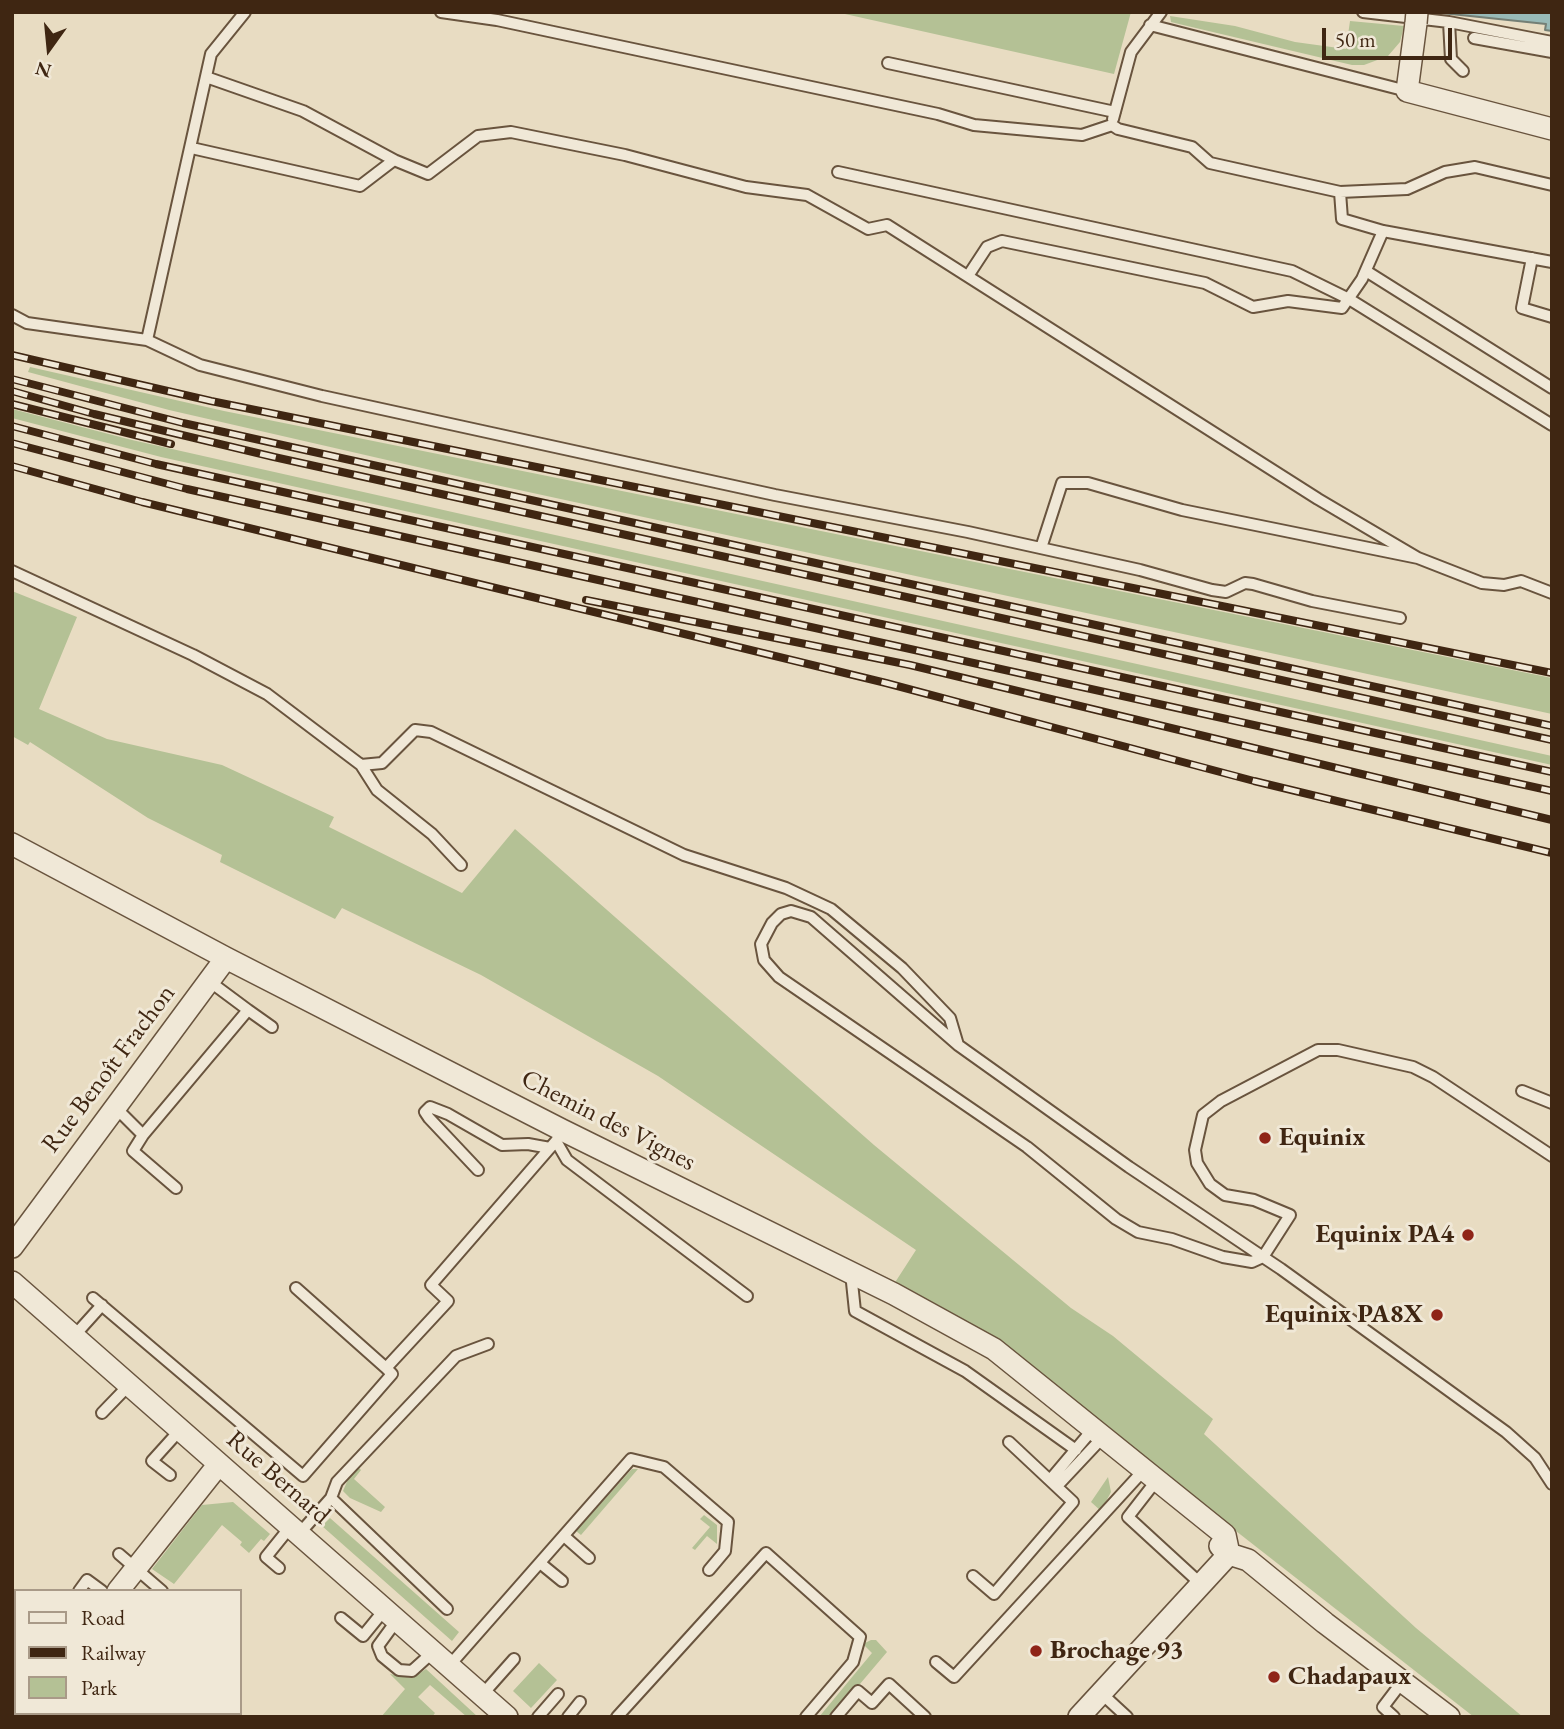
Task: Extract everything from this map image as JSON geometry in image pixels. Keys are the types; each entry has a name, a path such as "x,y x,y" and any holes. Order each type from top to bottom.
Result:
{"street":[{"path":"1416,18 1407,91 1552,129"},
{"name":"Chemin des Vignes","path":"12,844 226,958 556,1140 852,1273 994,1349 1150,1476 1160,1494 1229,1554 1248,1559 1449,1717"},
{"name":"Rue Benoît Frachon","path":"12,1247 226,958"},
{"name":"Rue Bernard","path":"12,1282 507,1717"},
{"path":"120,1589 219,1464"},
{"path":"1079,1717 1229,1554"}],"lane":[{"path":"147,340 214,49 245,12"},
{"path":"441,12 524,26 938,114 974,125 1082,135 1112,125"},
{"path":"1112,125 1130,52 1161,12"},
{"path":"1363,12 1449,22 1552,42"},
{"path":"1449,22 1451,59 1463,71"},
{"path":"1150,25 1407,91"},
{"path":"1474,38 1552,52"},
{"path":"888,63 1115,112"},
{"path":"206,77 303,111 394,160 428,174 478,136 511,132 547,138 746,187 807,195 868,229 887,225 1318,499 1418,558 1482,583 1504,585 1521,582 1552,593"},
{"path":"1112,125 1118,129 1192,148 1210,163 1340,192 1407,189 1445,172 1475,167 1552,185"},
{"path":"196,149 360,186 394,160"},
{"path":"838,172 1270,264 1292,271 1349,299 1552,425"},
{"path":"1340,192 1342,219 1383,231 1552,262"},
{"path":"968,276 987,247 1002,241 1205,283 1253,307 1288,301 1342,308 1366,271 1383,231"},
{"path":"1532,258 1522,308 1552,317"},
{"path":"1366,271 1552,388"},
{"path":"12,315 27,323 147,340 200,365 322,396 762,492 1041,548 1212,590 1226,592 1245,583 1254,583 1312,601 1400,618"},
{"path":"1041,548 1062,483 1088,483 1182,510 1418,558"},
{"path":"12,571 193,655 267,694 361,765 377,790 432,834 461,865"},
{"path":"361,765 382,763 415,730 431,732 684,855 786,888 831,909 902,968 950,1018 958,1045"},
{"path":"1552,1156 1413,1067 1338,1050 1318,1050 1211,1107 1203,1115 1198,1133 1197,1163 1210,1184 1225,1195 1254,1200 1290,1215 1264,1257 1252,1262 1223,1257 1172,1239 1138,1232 1116,1219 1027,1147 779,977 764,960 761,944 772,923 781,914 791,911 811,917 958,1045 1129,1167 1264,1257 1506,1432 1535,1458 1552,1485"},
{"path":"209,981 272,1027"},
{"path":"176,1188 133,1151 143,1135 248,1010"},
{"path":"1522,1091 1552,1103"},
{"path":"478,1170 429,1118 425,1112 430,1107 448,1114 502,1145 556,1140"},
{"path":"116,1108 143,1135"},
{"path":"556,1140 567,1160 747,1296"},
{"path":"386,1368 448,1301 431,1284 556,1140"},
{"path":"852,1273 855,1311 965,1371 1076,1450"},
{"path":"75,1335 98,1302 303,1476 392,1374 296,1288"},
{"path":"279,1568 266,1557 331,1498 337,1482 456,1356 488,1344"},
{"path":"102,1413 130,1384"},
{"path":"170,1475 152,1461 180,1430"},
{"path":"1053,1483 1076,1450 1098,1433"},
{"path":"1053,1483 1098,1433"},
{"path":"973,1577 994,1594 1073,1502 1009,1442"},
{"path":"391,1615 378,1646 382,1656 399,1670 412,1671 441,1659 540,1563 631,1459 664,1467 728,1522 725,1551 709,1570"},
{"path":"1150,1476 1128,1517 1201,1584"},
{"path":"936,1662 954,1677 1150,1476"},
{"path":"331,1498 447,1609"},
{"path":"564,1535 589,1558"},
{"path":"618,1717 766,1553 860,1637 853,1662 806,1717"},
{"path":"119,1554 160,1589"},
{"path":"540,1563 562,1581"},
{"path":"80,1589 87,1580 99,1589"},
{"path":"341,1618 363,1636 391,1615"},
{"path":"482,1695 514,1659"},
{"path":"1394,1717 1383,1707 1402,1682"},
{"path":"836,1717 859,1691 872,1703 890,1684 925,1717"},
{"path":"1101,1693 1127,1717"},
{"path":"538,1717 558,1694"},
{"path":"568,1717 580,1702"}],"green space":[{"path":"836,12 1131,12 1114,74"},
{"path":"1170,16 1235,26 1295,42 1346,49 1350,21 1404,26 1400,42 1388,56 1364,65 1352,65 1171,22"},
{"path":"30,367 224,411 1552,678 1552,714 496,485 169,410 28,372"},
{"path":"12,409 132,440 1552,756 1552,765 161,457 12,418"},
{"path":"12,591 77,617 39,709 107,739 222,765 334,817 329,827 462,893 515,829 874,1145 1071,1308 1113,1336 1213,1419 1204,1434 1416,1628 1523,1717 1474,1717 1131,1449 894,1284 916,1250 658,1076 481,975 342,908 335,919 220,862 222,855 148,818 30,742 28,745 12,736"},
{"path":"358,1467 361,1470 354,1479 385,1507 381,1512 350,1498 343,1491 349,1477"},
{"path":"632,1469 638,1469 581,1535 576,1531"},
{"path":"1108,1477 1111,1492 1101,1511 1091,1502"},
{"path":"233,1502 270,1534 264,1541 261,1539 249,1553 240,1545 242,1542 222,1525 174,1584 152,1569 202,1505"},
{"path":"704,1515 717,1525 717,1544 707,1536 695,1550 692,1548 710,1527 700,1519"},
{"path":"330,1518 459,1632 452,1641 322,1526"},
{"path":"876,1640 887,1652 832,1717 819,1717 872,1653 863,1644"},
{"path":"539,1663 557,1680 531,1708 513,1691"},
{"path":"426,1669 478,1717 467,1717 430,1685 418,1697 435,1713 432,1717 381,1717 405,1689 390,1674 412,1678"}],"water":[{"path":"1432,12 1552,12 1552,31 1545,30 1546,24"}],"railway":[{"path":"12,355 211,401 1552,673"},
{"path":"12,379 183,423 1552,726"},
{"path":"12,391 94,414 274,457 1552,740"},
{"path":"12,404 171,444"},
{"path":"12,426 156,464 1552,772"},
{"path":"12,443 187,489 1552,791"},
{"path":"12,466 142,502 886,683 1254,781 1552,853"},
{"path":"586,600 910,665 1552,820"}],"place":[{"name":"Equinix","path":"1265,1138"},
{"name":"Equinix PA4","path":"1468,1235"},
{"name":"Equinix PA8X","path":"1437,1315"},
{"name":"Brochage 93","path":"1036,1651"},
{"name":"Chadapaux","path":"1274,1677"}]}
